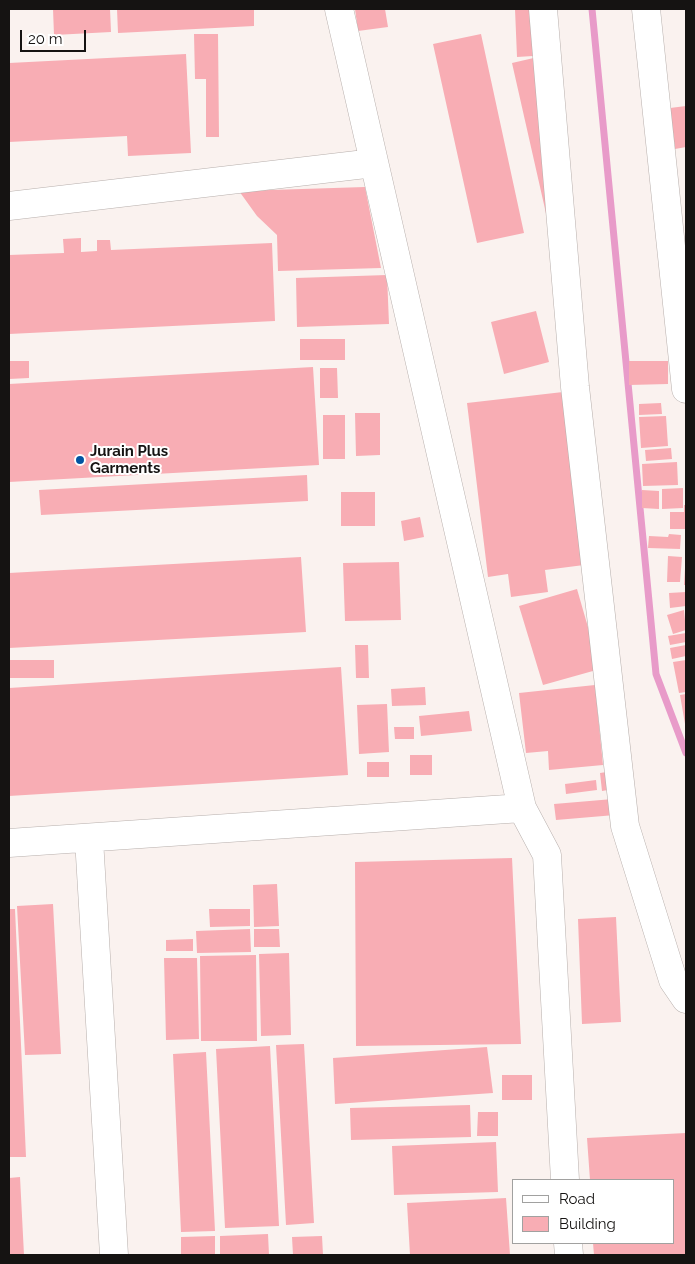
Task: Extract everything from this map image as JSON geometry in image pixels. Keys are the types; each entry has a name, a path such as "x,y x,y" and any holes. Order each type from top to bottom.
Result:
{"street":[{"path":"339,9 522,808 547,856 565,1179"},
{"path":"542,9 575,387 625,826 673,980 686,999"},
{"path":"646,9 686,389"},
{"path":"9,206 374,163"},
{"path":"9,843 522,808"},
{"path":"89,838 114,1255"}],"building":[{"path":"53,9 110,9 111,32 54,35"},
{"path":"117,9 254,9 254,26 118,33"},
{"path":"355,9 385,9 388,27 358,31"},
{"path":"515,9 532,9 533,56 517,57"},
{"path":"194,34 218,34 219,137 206,137 206,79 195,79"},
{"path":"481,34 524,233 477,243 433,44"},
{"path":"186,54 191,153 128,156 127,136 9,142 9,63"},
{"path":"538,57 552,240 512,63"},
{"path":"686,106 686,147 675,149 670,108"},
{"path":"365,187 381,268 278,271 277,235 257,216 239,191"},
{"path":"81,238 81,252 97,251 97,240 110,240 111,250 272,243 275,321 9,334 9,255 64,253 63,239"},
{"path":"387,275 389,324 297,327 296,278"},
{"path":"536,311 549,362 504,374 491,322"},
{"path":"300,339 345,339 345,360 300,360"},
{"path":"9,361 29,361 29,378 9,379"},
{"path":"629,361 668,361 668,384 629,385"},
{"path":"313,367 319,465 9,482 9,384"},
{"path":"320,368 337,368 338,398 320,398"},
{"path":"563,392 584,565 545,570 548,592 511,597 508,574 488,577 467,403"},
{"path":"661,403 662,414 639,415 639,404"},
{"path":"355,413 380,413 380,455 356,456"},
{"path":"323,415 345,415 345,459 323,459"},
{"path":"666,416 668,446 641,448 639,417"},
{"path":"671,448 672,459 646,461 645,450"},
{"path":"677,462 678,485 643,486 642,464"},
{"path":"307,475 308,501 41,515 39,490"},
{"path":"683,488 683,508 662,509 662,489"},
{"path":"642,490 659,491 659,509 642,508"},
{"path":"341,492 375,492 375,526 341,526"},
{"path":"684,505 686,505 686,529 670,529 670,512 684,512"},
{"path":"420,517 424,537 404,541 401,521"},
{"path":"669,534 681,535 680,549 648,548 649,536 668,537"},
{"path":"668,556 682,557 680,582 667,582"},
{"path":"301,557 306,632 9,648 9,573"},
{"path":"399,562 401,620 345,621 343,563"},
{"path":"685,568 686,585 684,585"},
{"path":"577,589 600,669 543,685 519,606"},
{"path":"686,592 686,606 670,608 669,593"},
{"path":"684,610 686,630 673,634 667,615"},
{"path":"686,633 686,642 670,645 668,636"},
{"path":"355,645 368,645 369,678 356,678"},
{"path":"686,645 686,656 672,659 670,648"},
{"path":"9,660 54,660 54,678 9,678"},
{"path":"686,660 686,692 679,693 673,662"},
{"path":"341,667 348,775 9,796 9,688"},
{"path":"595,685 603,765 549,770 548,751 526,753 519,693"},
{"path":"425,687 426,705 392,706 391,689"},
{"path":"686,694 686,724 685,724 680,695"},
{"path":"387,704 389,752 359,754 357,705"},
{"path":"469,711 472,731 421,736 419,716"},
{"path":"394,727 414,727 414,739 395,739"},
{"path":"410,755 432,755 432,775 410,775"},
{"path":"367,762 389,762 389,777 367,777"},
{"path":"613,771 614,789 602,791 600,773"},
{"path":"596,780 597,790 566,794 565,784"},
{"path":"613,799 615,815 556,820 554,804"},
{"path":"512,858 521,1044 356,1046 355,862"},
{"path":"277,884 279,926 254,927 253,885"},
{"path":"53,904 61,1054 25,1055 17,906"},
{"path":"9,909 15,909 26,1157 9,1157"},
{"path":"209,909 250,909 250,926 210,927"},
{"path":"616,917 621,1022 582,1024 578,919"},
{"path":"250,929 251,952 197,953 196,931"},
{"path":"254,929 279,929 280,947 254,947"},
{"path":"193,939 193,951 166,951 166,940"},
{"path":"289,953 291,1035 261,1036 259,954"},
{"path":"256,955 257,1041 201,1041 200,956"},
{"path":"164,958 197,958 199,1039 166,1040"},
{"path":"304,1044 314,1223 286,1225 276,1045"},
{"path":"270,1046 279,1226 225,1228 216,1049"},
{"path":"487,1047 493,1093 335,1104 333,1058"},
{"path":"206,1052 215,1231 181,1232 173,1054"},
{"path":"502,1075 532,1075 532,1100 502,1100"},
{"path":"470,1105 471,1137 351,1140 350,1108"},
{"path":"478,1112 498,1112 498,1136 477,1136"},
{"path":"686,1133 686,1255 594,1255 593,1244 675,1244 675,1179 590,1179 587,1138"},
{"path":"496,1142 498,1192 394,1195 392,1146"},
{"path":"20,1177 24,1255 9,1255 9,1178"},
{"path":"506,1198 510,1255 410,1255 407,1203"},
{"path":"268,1234 269,1255 220,1255 220,1236"},
{"path":"215,1236 215,1255 181,1255 181,1237"},
{"path":"322,1236 323,1255 293,1255 292,1237"}],"waterway":[{"path":"592,9 656,674 686,753"}],"place":[{"name":"Jurain Plus Garments","path":"80,460"}]}
